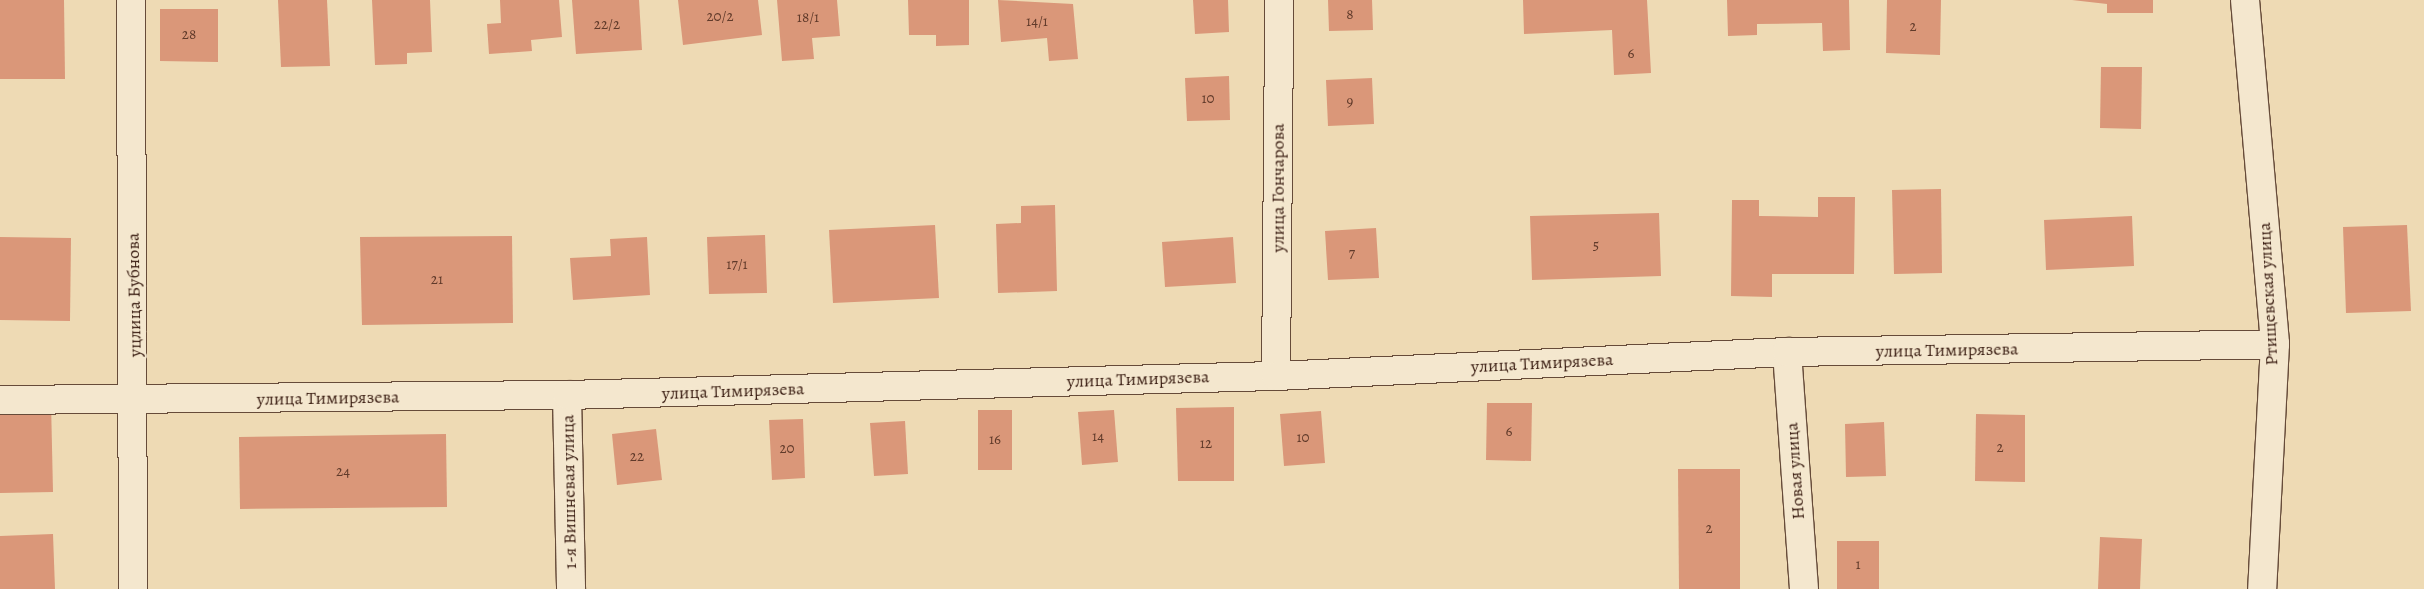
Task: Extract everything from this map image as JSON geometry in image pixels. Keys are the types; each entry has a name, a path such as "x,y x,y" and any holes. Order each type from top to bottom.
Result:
{"street":[{"name":"уцлица Бубнова","path":"132,0 135,400 133,589"},
{"name":"улица Гончарова","path":"1276,376 1279,0"},
{"name":"Ртищевская улица","path":"2245,0 2275,344 2262,589"},
{"name":"улица Тимирязева","path":"0,400 568,396 1276,376 1787,352 2275,344"},
{"name":"Новая улица","path":"1787,352 1804,589"},
{"name":"1-я Вишневая улица","path":"568,396 571,589"}],"building":[{"path":"0,0 64,0 65,79 0,79"},
{"path":"278,0 327,0 330,66 281,67"},
{"path":"372,0 430,0 432,52 407,53 407,64 375,65"},
{"path":"500,0 559,0 562,37 531,40 532,51 489,54 487,24 501,23"},
{"path":"572,0 639,0 642,50 576,54"},
{"path":"678,0 758,0 762,35 683,45"},
{"path":"777,0 837,0 840,36 812,38 814,59 782,61"},
{"path":"908,0 969,0 969,45 936,46 936,35 909,35"},
{"path":"998,0 1073,4 1078,59 1049,61 1047,38 1001,42"},
{"path":"1193,0 1228,0 1229,32 1195,34"},
{"path":"1328,0 1372,0 1373,30 1329,31"},
{"path":"1523,0 1647,0 1651,73 1614,75 1612,30 1524,34"},
{"path":"1727,0 1849,0 1850,50 1823,51 1822,23 1757,24 1757,35 1728,36"},
{"path":"1887,0 1941,0 1940,55 1886,53"},
{"path":"2072,0 2153,0 2153,13 2107,13 2107,4"},
{"path":"160,9 218,9 218,62 160,61"},
{"path":"2101,67 2142,67 2141,129 2100,128"},
{"path":"1229,76 1230,120 1187,121 1185,78"},
{"path":"1372,78 1374,124 1328,126 1326,80"},
{"path":"1941,189 1942,273 1894,274 1892,190"},
{"path":"1818,197 1855,197 1854,274 1772,274 1772,297 1731,296 1732,200 1759,200 1759,216 1818,217"},
{"path":"1055,205 1057,291 998,293 996,224 1021,223 1021,206"},
{"path":"1659,213 1661,276 1532,280 1530,216"},
{"path":"2132,216 2134,266 2046,270 2044,220"},
{"path":"935,225 939,298 833,303 829,230"},
{"path":"2407,225 2411,311 2346,313 2343,227"},
{"path":"1376,228 1379,278 1328,280 1325,231"},
{"path":"765,235 767,293 709,294 707,237"},
{"path":"512,236 513,323 362,325 360,237"},
{"path":"0,237 71,238 70,321 0,320"},
{"path":"647,237 650,295 573,300 570,258 611,256 610,239"},
{"path":"1233,237 1236,283 1165,287 1162,242"},
{"path":"51,402 53,492 0,493 0,404"},
{"path":"1487,403 1532,403 1531,461 1486,460"},
{"path":"1234,407 1234,481 1178,481 1176,408"},
{"path":"978,410 1012,410 1012,470 978,470"},
{"path":"1114,410 1118,462 1082,465 1078,412"},
{"path":"1321,411 1325,463 1284,466 1280,414"},
{"path":"1976,414 2025,415 2025,482 1975,481"},
{"path":"803,419 805,478 772,480 769,420"},
{"path":"905,421 908,474 874,476 870,423"},
{"path":"1884,422 1886,476 1846,477 1845,424"},
{"path":"656,429 662,480 617,485 612,434"},
{"path":"446,434 447,507 240,509 239,437"},
{"path":"1678,469 1740,469 1740,589 1679,589"},
{"path":"53,534 55,589 0,589 0,536"},
{"path":"2100,537 2142,539 2140,589 2098,589"},
{"path":"1837,541 1879,541 1879,589 1837,589"}]}
